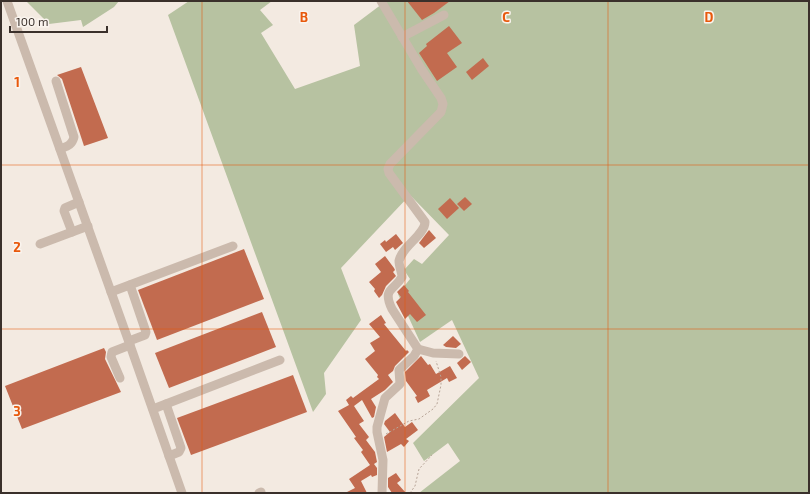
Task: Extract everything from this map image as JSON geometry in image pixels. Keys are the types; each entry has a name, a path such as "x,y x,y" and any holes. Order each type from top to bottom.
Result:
{"street":[{"path":"6,1 130,343 182,493"},
{"path":"381,1 422,70 441,98 443,104 441,112 390,164 388,169 389,173 426,222 424,229 407,247 400,261 402,277 392,288 388,296 389,303 418,349 433,353 459,354"},
{"path":"402,37 444,15"},
{"path":"56,81 74,136 73,142 69,146 60,149"},
{"path":"72,232 64,211 65,208 79,202"},
{"path":"40,244 88,226"},
{"path":"111,292 233,246"},
{"path":"120,378 111,356 112,352 145,335 146,332 130,286"},
{"path":"382,493 383,460 377,427 383,402 390,392 400,384 399,370 414,356 418,349"},
{"path":"153,409 280,360"},
{"path":"166,404 181,448 179,452 169,456"}],"path":[{"path":"378,438 409,421 419,419 434,409 437,404 441,377 433,353"},
{"path":"410,493 415,486 419,469 432,455"}],"green space":[{"path":"26,1 119,1 114,7 83,27 81,20 49,24"},
{"path":"189,1 272,1 260,10 273,25 261,33 295,89 360,66 354,25 386,1 809,1 809,493 419,493 460,461 448,443 424,461 413,443 479,378 452,320 420,342 398,294 410,279 404,270 414,259 422,264 449,235 410,195 341,268 361,320 324,373 326,394 313,412 168,15"}],"building":[{"path":"407,1 450,1 422,20"},
{"path":"449,26 462,43 447,53 457,67 437,81 419,53 427,46 426,44"},
{"path":"483,58 489,66 472,80 466,72"},
{"path":"81,67 108,138 84,146 62,79 57,75"},
{"path":"465,197 472,204 464,211 457,204"},
{"path":"450,198 459,208 447,219 438,209"},
{"path":"429,230 436,238 424,248 419,243"},
{"path":"396,234 403,243 395,250 393,247 386,252 380,244 385,240 386,242"},
{"path":"244,249 264,299 157,340 138,290"},
{"path":"385,256 394,268 395,270 393,272 396,276 386,286 379,298 374,291 375,289 369,282 381,272 375,264"},
{"path":"404,285 426,315 417,322 410,314 405,319 396,302 401,297 397,292"},
{"path":"262,312 276,347 169,388 155,353"},
{"path":"381,315 386,323 384,324 406,351 407,350 409,352 388,375 393,382 385,390 371,399 376,407 374,417 372,418 362,400 354,406 364,421 359,424 369,437 366,440 375,452 377,462 374,464 377,468 377,475 372,477 371,475 361,481 367,493 345,493 355,488 349,479 370,465 361,452 363,450 354,438 356,437 338,411 349,405 346,400 351,396 353,398 379,379 377,377 378,375 365,359 375,351 370,343 380,337 369,324"},
{"path":"453,336 461,344 456,348 446,347 443,345"},
{"path":"104,348 106,352 105,359 121,392 22,429 5,386"},
{"path":"421,356 428,365 430,364 436,374 450,366 457,378 449,382 447,378 427,390 430,396 418,403 415,397 417,396 406,381 405,372"},
{"path":"465,356 471,362 462,370 457,363"},
{"path":"293,375 307,412 191,455 177,418"},
{"path":"395,413 405,427 412,422 418,430 406,439 409,441 404,447 401,444 387,452 384,437 390,432 384,424 385,421"},
{"path":"396,473 401,480 397,483 406,493 392,493 388,487 388,478"}]}
